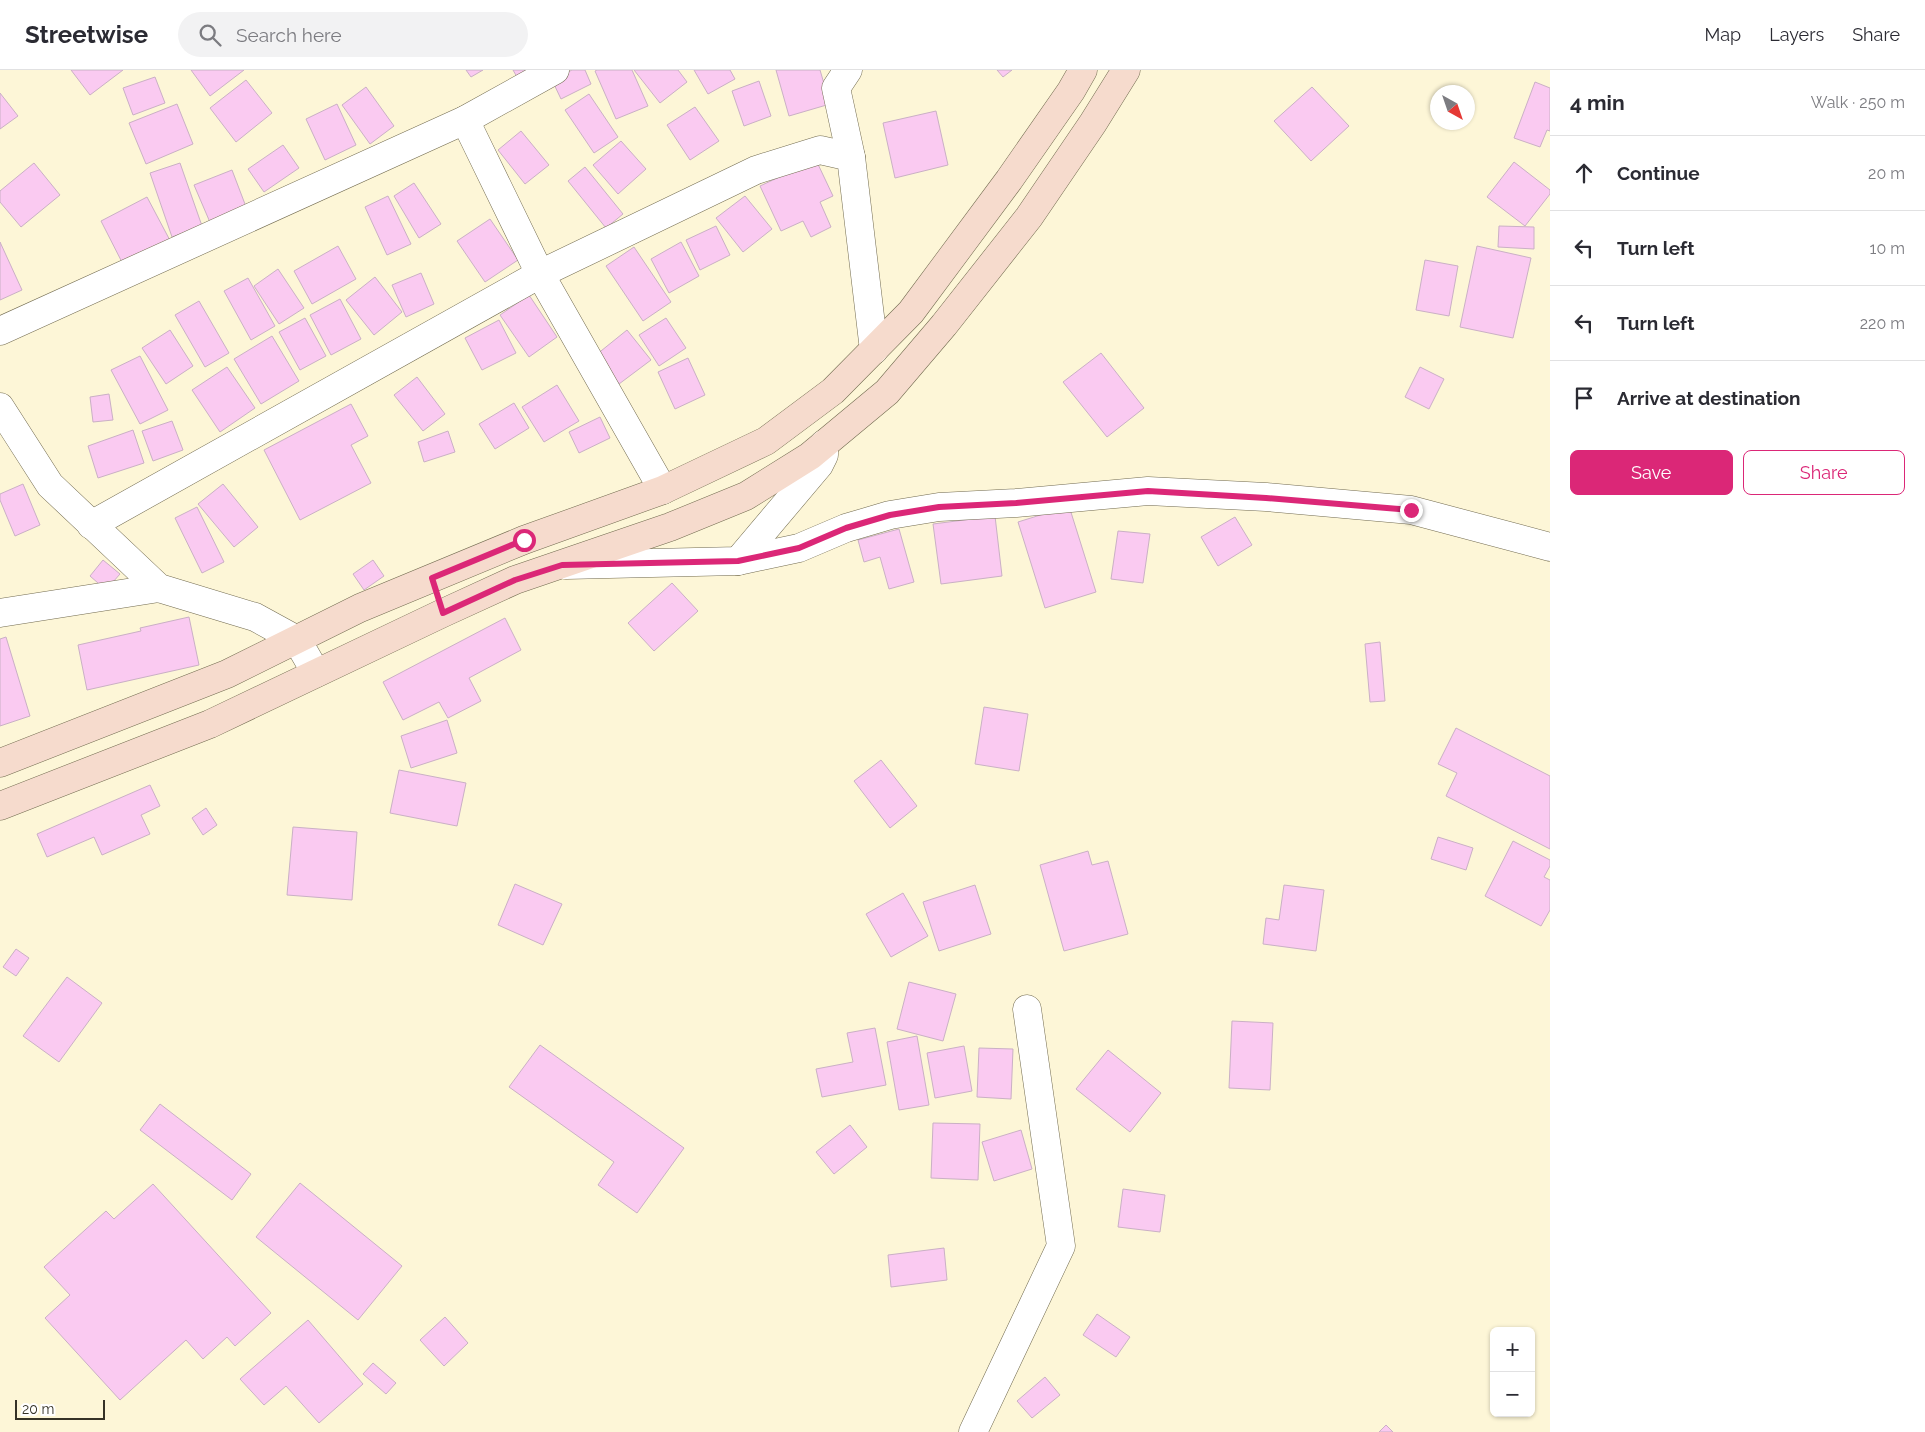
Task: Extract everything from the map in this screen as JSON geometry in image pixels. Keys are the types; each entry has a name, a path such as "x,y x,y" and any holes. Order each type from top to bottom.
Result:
{"main road":[{"path":"0,763 227,674 360,608 524,540 663,490 766,441 832,391 911,312 1009,180 1071,92 1083,70"},
{"path":"0,806 210,724 316,672 515,580 670,527 746,496 810,456 887,392 944,325 1029,217 1093,123 1126,70"},
{"path":"432,578 443,613"}],"street":[{"path":"0,331 465,120 555,70"},
{"path":"848,70 836,88 851,157 874,350"},
{"path":"465,120 540,274 663,490"},
{"path":"91,525 540,274 756,170 820,150 851,157"},
{"path":"0,407 50,485 159,588"},
{"path":"738,561 819,465 824,455 824,444"},
{"path":"562,565 738,561 799,548 846,528 890,515 939,507 1016,503 1148,491 1266,498 1411,510 1550,547"},
{"path":"0,612 159,588 255,617 297,640 316,672"},
{"path":"973,1432 1061,1246 1027,1009"}],"building":[{"path":"71,70 123,70 90,95"},
{"path":"191,70 244,70 210,96"},
{"path":"466,70 483,70 471,77"},
{"path":"513,70 544,70 521,84"},
{"path":"572,70 585,70 591,84 561,99 552,80"},
{"path":"632,70 648,106 616,119 595,71"},
{"path":"634,70 678,70 687,82 660,103"},
{"path":"694,70 730,70 735,79 708,94"},
{"path":"776,70 820,70 830,104 789,116"},
{"path":"997,70 1012,70 1003,77"},
{"path":"155,77 165,103 133,115 123,88"},
{"path":"246,80 272,113 236,142 210,108"},
{"path":"759,81 771,116 744,126 732,91"},
{"path":"1535,82 1550,88 1550,131 1547,130 1540,147 1514,138"},
{"path":"366,87 394,126 370,144 342,105"},
{"path":"1312,87 1349,126 1311,161 1274,121"},
{"path":"0,93 18,116 0,129"},
{"path":"589,94 618,137 594,153 565,110"},
{"path":"177,104 193,144 146,164 129,123"},
{"path":"337,104 356,145 325,160 306,119"},
{"path":"695,107 719,141 690,160 667,125"},
{"path":"936,111 948,165 895,178 883,123"},
{"path":"521,131 549,165 525,184 498,150"},
{"path":"621,141 646,169 618,194 593,165"},
{"path":"283,145 299,168 264,192 248,169"},
{"path":"816,160 833,196 820,202 831,227 811,237 803,221 781,231 760,186"},
{"path":"1514,162 1550,190 1550,194 1525,226 1487,197"},
{"path":"34,163 60,195 21,227 0,202 0,191"},
{"path":"180,163 202,226 172,237 150,173"},
{"path":"585,167 623,214 606,228 568,181"},
{"path":"232,170 248,212 212,227 194,185"},
{"path":"414,183 441,224 419,238 394,196"},
{"path":"388,196 411,244 387,255 365,207"},
{"path":"745,196 772,229 743,252 716,218"},
{"path":"147,197 174,248 127,272 101,221"},
{"path":"490,219 518,260 485,282 457,241"},
{"path":"716,226 730,255 700,270 686,240"},
{"path":"1499,226 1534,227 1534,249 1498,247"},
{"path":"0,242 22,290 0,300"},
{"path":"681,242 699,276 669,293 651,259"},
{"path":"338,246 356,279 312,304 294,271"},
{"path":"1477,246 1531,258 1513,338 1460,327"},
{"path":"634,247 671,302 643,321 606,266"},
{"path":"1425,260 1458,266 1449,316 1416,310"},
{"path":"278,269 304,308 279,324 254,286"},
{"path":"421,273 434,304 406,317 392,285"},
{"path":"375,277 402,312 374,335 346,300"},
{"path":"248,278 275,326 251,340 224,291"},
{"path":"529,295 557,337 529,357 500,315"},
{"path":"340,299 361,339 331,355 310,315"},
{"path":"199,301 229,353 205,367 175,315"},
{"path":"305,318 326,356 300,370 279,332"},
{"path":"666,318 686,348 659,366 639,335"},
{"path":"499,320 516,353 482,370 465,338"},
{"path":"170,330 193,366 166,384 142,348"},
{"path":"627,330 651,360 619,384 596,355"},
{"path":"272,336 299,381 261,404 234,359"},
{"path":"1101,353 1144,408 1107,437 1063,382"},
{"path":"140,356 168,410 140,424 111,370"},
{"path":"688,358 705,395 675,409 658,372"},
{"path":"227,367 255,408 220,432 192,390"},
{"path":"1420,367 1444,379 1429,409 1405,397"},
{"path":"417,377 445,414 423,431 394,395"},
{"path":"557,385 579,421 544,442 522,407"},
{"path":"109,394 113,420 93,422 90,397"},
{"path":"514,403 529,428 495,449 479,424"},
{"path":"351,404 368,436 351,445 371,483 300,520 264,450"},
{"path":"600,417 610,438 579,453 569,432"},
{"path":"172,421 183,450 153,461 142,431"},
{"path":"133,430 144,463 98,478 88,446"},
{"path":"448,431 455,452 424,462 418,442"},
{"path":"23,484 40,525 15,536 0,500 0,494"},
{"path":"223,484 258,527 234,547 198,504"},
{"path":"1069,506 1096,592 1045,608 1018,522"},
{"path":"197,507 224,562 202,573 175,518"},
{"path":"995,516 1002,576 941,584 933,524"},
{"path":"1235,517 1252,545 1218,566 1201,537"},
{"path":"899,529 914,582 889,589 880,557 864,562 858,540"},
{"path":"1118,531 1150,534 1143,583 1111,579"},
{"path":"103,560 120,574 106,590 90,576"},
{"path":"373,560 384,576 364,590 353,574"},
{"path":"672,583 698,611 654,651 628,623"},
{"path":"189,617 199,665 87,690 78,645 141,631 140,628"},
{"path":"505,618 521,650 469,678 481,701 448,718 439,702 403,720 383,682"},
{"path":"6,637 30,716 0,726 0,639"},
{"path":"1380,642 1385,701 1370,702 1365,644"},
{"path":"984,707 1028,714 1019,771 975,764"},
{"path":"447,720 457,753 411,768 401,736"},
{"path":"1456,728 1550,776 1550,849 1446,796 1457,773 1438,764"},
{"path":"881,760 917,806 890,828 854,781"},
{"path":"399,770 466,783 457,826 390,813"},
{"path":"150,785 160,806 141,815 150,834 102,855 94,837 47,857 37,834"},
{"path":"206,808 217,825 203,835 192,818"},
{"path":"293,827 357,832 352,900 287,895"},
{"path":"1438,837 1473,848 1466,870 1431,859"},
{"path":"1513,841 1550,860 1550,866 1544,877 1550,880 1550,910 1541,926 1485,896"},
{"path":"1088,851 1092,865 1108,861 1128,934 1064,951 1040,865"},
{"path":"515,884 562,904 543,945 498,925"},
{"path":"975,885 991,934 939,951 923,902"},
{"path":"1284,885 1324,890 1316,951 1263,944 1266,918 1279,920"},
{"path":"903,893 928,936 891,957 866,914"},
{"path":"16,949 29,958 16,976 3,967"},
{"path":"67,977 102,1003 59,1062 23,1036"},
{"path":"909,982 956,994 943,1041 897,1029"},
{"path":"1232,1021 1273,1023 1270,1090 1229,1088"},
{"path":"875,1028 886,1085 822,1097 816,1069 853,1062 847,1033"},
{"path":"917,1036 929,1105 899,1110 887,1042"},
{"path":"540,1045 684,1148 637,1213 598,1185 614,1162 509,1087"},
{"path":"964,1046 972,1091 935,1098 927,1053"},
{"path":"979,1048 1013,1049 1011,1099 977,1097"},
{"path":"1108,1050 1161,1093 1130,1132 1076,1089"},
{"path":"160,1104 251,1174 232,1200 140,1130"},
{"path":"933,1123 980,1124 978,1180 931,1178"},
{"path":"850,1125 867,1147 834,1174 816,1152"},
{"path":"1021,1130 1032,1169 994,1181 982,1142"},
{"path":"300,1183 402,1266 358,1320 256,1237"},
{"path":"153,1184 271,1313 235,1346 227,1337 203,1359 186,1340 120,1400 45,1318 70,1295 44,1267 106,1211 114,1219"},
{"path":"1123,1189 1165,1195 1160,1232 1118,1227"},
{"path":"944,1248 947,1280 891,1287 888,1255"},
{"path":"1097,1314 1130,1337 1116,1357 1083,1335"},
{"path":"445,1317 468,1343 444,1366 420,1340"},
{"path":"308,1320 363,1384 319,1423 286,1386 264,1405 240,1379"},
{"path":"373,1363 396,1383 386,1394 363,1374"},
{"path":"1045,1377 1060,1395 1032,1418 1017,1401"},
{"path":"1386,1425 1393,1432 1379,1432"}],"route":[{"path":"524,540 432,578 443,613 515,580 562,565 738,561 799,548 846,528 890,515 939,507 1016,503 1148,491 1266,498 1411,510"}]}
